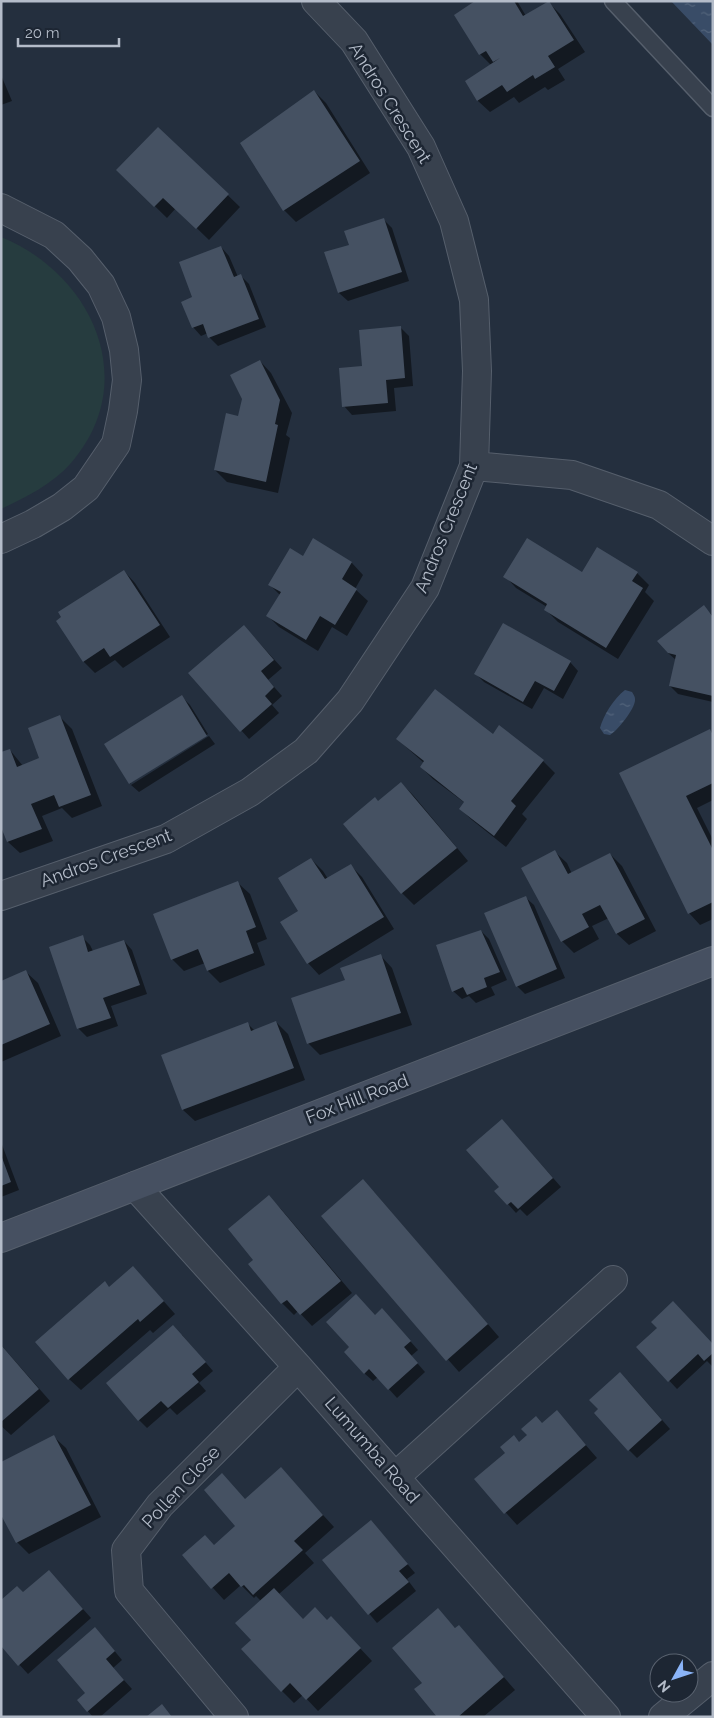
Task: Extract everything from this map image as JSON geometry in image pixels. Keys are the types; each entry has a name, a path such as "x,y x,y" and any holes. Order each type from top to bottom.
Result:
{"main road":[{"name":"Fox Hill Road","path":"1,1238 713,961"}],"street":[{"name":"Andros Crescent","path":"1,896 166,839 250,792 306,751 350,701 425,588 474,466 477,371 474,300 454,221 421,147 354,41 316,1"},
{"path":"1,208 54,234 80,259 100,285 116,317 124,350 127,380 116,444 86,488 62,507 33,524 1,539"},
{"path":"474,466 572,475 659,504 713,541"},
{"name":"Lumumba Road","path":"135,1186 298,1367 606,1717"},
{"path":"395,1477 613,1280"},
{"name":"Pollen Close","path":"234,1717 129,1591 126,1550 160,1505 298,1367"},
{"path":"663,1717 713,1676"}],"lane":[{"path":"613,1 713,108"}],"green space":[{"path":"1,237 33,254 60,276 82,303 97,333 104,365 103,398 92,431 71,463 48,484 1,509"}],"water":[{"path":"671,1 713,1 713,45"},
{"path":"625,690 632,692 634,696 632,708 626,719 613,733 610,735 604,734 600,728 604,718 613,702"}],"building":[{"path":"475,1 514,1 523,16 549,1 574,40 548,56 555,67 535,79 533,75 507,92 502,85 477,101 465,81 500,58 493,62 486,51 479,55 454,15"},
{"path":"314,90 360,161 283,211 240,143"},
{"path":"158,127 229,194 196,229 163,198 154,207 116,170"},
{"path":"384,218 402,272 338,293 324,252 349,245 344,231"},
{"path":"221,246 234,277 241,274 259,319 208,338 203,324 192,328 181,302 192,297 179,262"},
{"path":"401,326 405,378 386,380 388,403 342,407 339,368 362,366 359,330"},
{"path":"260,360 280,400 275,424 278,425 266,482 214,470 226,413 238,416 242,399 230,375"},
{"path":"313,538 352,562 342,579 357,589 335,625 320,616 306,640 266,616 281,592 268,585 290,548 303,556"},
{"path":"527,538 582,572 597,547 638,572 632,581 643,588 606,648 544,610 547,604 503,577"},
{"path":"124,570 160,625 110,657 104,648 83,662 56,621 61,617 58,612"},
{"path":"704,605 713,617 713,696 669,686 676,655 668,653 657,641"},
{"path":"503,623 571,661 554,691 535,681 523,702 474,674"},
{"path":"244,625 274,660 261,671 274,687 265,696 272,704 240,732 188,673"},
{"path":"435,689 493,734 499,725 544,760 511,801 516,806 494,836 459,809 464,802 420,767 424,761 396,739"},
{"path":"182,695 207,736 129,784 104,744"},
{"path":"60,715 91,795 59,807 54,795 31,804 42,829 7,842 1,827 1,752 10,749 17,767 39,758 28,728"},
{"path":"710,729 713,735 713,783 686,796 713,850 713,902 688,914 619,773"},
{"path":"401,782 457,848 401,894 343,824 375,797 378,801"},
{"path":"555,850 568,874 610,853 645,919 616,934 600,905 582,914 589,927 561,942 521,868"},
{"path":"311,858 325,879 351,864 384,917 307,964 280,922 298,911 278,878"},
{"path":"238,881 256,927 246,931 254,953 207,971 198,949 171,960 153,914"},
{"path":"526,896 557,969 516,987 484,913"},
{"path":"481,930 500,972 484,978 487,987 467,995 463,987 452,992 436,945"},
{"path":"83,935 88,952 124,940 140,985 103,998 111,1018 77,1029 49,947"},
{"path":"381,954 401,1013 307,1044 291,998 345,980 340,968"},
{"path":"26,970 50,1024 1,1045 1,981"},
{"path":"276,1021 294,1068 182,1110 161,1055 248,1022 251,1031"},
{"path":"502,1119 553,1178 518,1209 511,1202 507,1205 494,1191 499,1187 466,1150"},
{"path":"1,1155 11,1182 1,1186"},
{"path":"363,1179 488,1324 446,1361 321,1216"},
{"path":"269,1195 341,1281 300,1315 287,1300 281,1304 248,1264 253,1260 228,1229"},
{"path":"133,1266 164,1301 140,1322 138,1319 68,1380 35,1342 105,1281 109,1287"},
{"path":"356,1294 375,1315 382,1308 411,1341 404,1347 418,1363 388,1390 369,1369 364,1374 344,1352 349,1347 326,1322"},
{"path":"673,1301 713,1344 713,1353 704,1361 698,1354 668,1382 636,1347 657,1328 651,1322"},
{"path":"173,1325 206,1362 192,1374 199,1382 168,1408 161,1401 138,1421 106,1383"},
{"path":"1,1345 39,1389 1,1422"},
{"path":"620,1372 662,1420 628,1451 594,1413 598,1409 589,1400"},
{"path":"557,1410 586,1445 504,1514 474,1479 505,1453 500,1447 514,1435 519,1442 527,1435 521,1429 536,1416 542,1423"},
{"path":"54,1435 91,1505 16,1543 1,1515 1,1462"},
{"path":"281,1467 323,1515 294,1541 303,1550 253,1595 244,1585 241,1587 229,1573 211,1589 182,1555 205,1535 214,1545 235,1526 204,1490 222,1473 245,1499"},
{"path":"371,1520 408,1564 399,1571 409,1582 368,1615 322,1560"},
{"path":"49,1570 83,1609 18,1666 1,1646 1,1600 17,1586 23,1592"},
{"path":"274,1588 303,1619 315,1607 327,1620 331,1616 361,1648 306,1700 290,1683 281,1692 241,1649 251,1640 235,1623"},
{"path":"438,1608 455,1628 459,1625 504,1677 458,1717 437,1717 414,1689 422,1683 392,1648"},
{"path":"95,1627 115,1651 106,1659 124,1680 87,1712 77,1700 85,1693 57,1660"},
{"path":"162,1704 172,1717 146,1717"}]}
